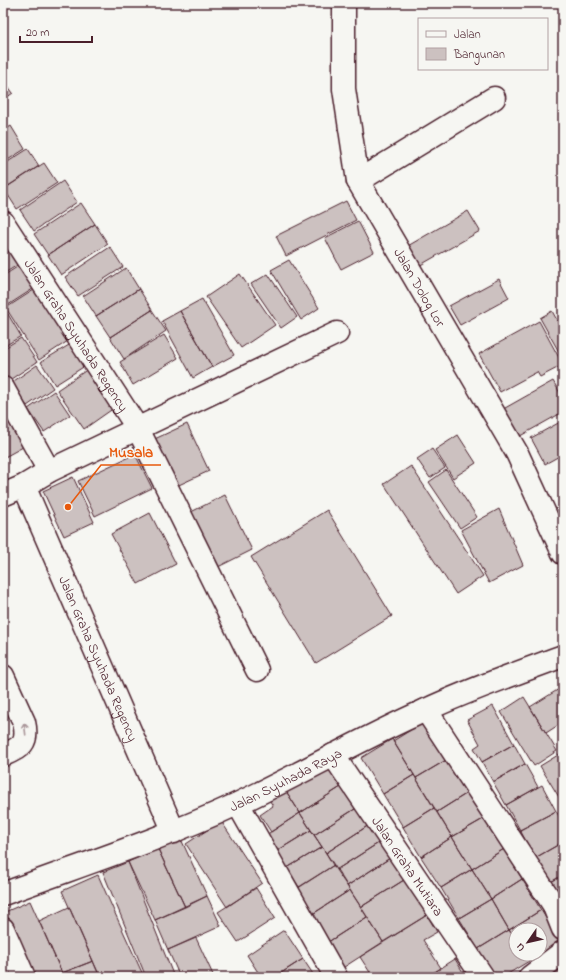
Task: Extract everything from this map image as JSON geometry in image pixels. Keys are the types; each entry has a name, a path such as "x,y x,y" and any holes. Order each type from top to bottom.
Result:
{"street":[{"name":"Jalan Dolog Lor","path":"344,3 344,89 358,180 517,453 563,553"},
{"path":"358,180 494,98"},
{"name":"Jalan Graha Syuhada Regency","path":"3,222 138,429 257,670"},
{"path":"3,495 24,486 49,471 337,333"},
{"path":"3,388 49,471"},
{"name":"Jalan Graha Syuhada Regency","path":"24,486 174,832"},
{"name":"Jalan Syuhada Raya","path":"3,894 174,832 238,804 333,755 426,710 478,688 563,656"},
{"path":"3,676 24,722 26,730 23,743 20,748 3,755"},
{"path":"426,710 553,904 563,929"},
{"name":"Jalan Graha Mutiara","path":"333,755 483,977"},
{"path":"238,804 336,977"},
{"path":"3,929 24,977"},
{"path":"530,977 563,952"}],"building":[{"path":"3,79 13,93 3,100"},
{"path":"11,126 25,149 3,163 3,131"},
{"path":"28,149 39,166 8,186 3,178 3,165"},
{"path":"44,163 57,183 17,209 4,189"},
{"path":"63,181 77,202 34,231 20,210"},
{"path":"346,201 356,220 286,256 276,236"},
{"path":"81,203 95,224 48,255 34,234"},
{"path":"468,211 480,231 417,267 406,247"},
{"path":"358,221 374,252 341,269 325,238"},
{"path":"95,224 108,244 61,275 48,255"},
{"path":"11,240 24,261 3,274 3,245"},
{"path":"110,247 123,267 78,296 65,277"},
{"path":"289,260 319,308 301,320 271,270"},
{"path":"25,262 39,285 5,307 3,305 3,276"},
{"path":"126,268 139,289 96,316 83,296"},
{"path":"240,274 275,325 241,348 206,297"},
{"path":"268,274 297,317 281,328 251,284"},
{"path":"499,279 509,298 460,325 449,306"},
{"path":"37,288 71,339 39,360 6,308"},
{"path":"139,289 152,310 110,337 96,316"},
{"path":"202,299 234,355 212,367 180,311"},
{"path":"3,306 21,336 3,347"},
{"path":"152,310 166,331 124,359 110,337"},
{"path":"180,311 212,367 193,378 162,321"},
{"path":"552,311 563,331 563,359 540,318"},
{"path":"539,321 563,365 540,377 537,372 500,392 479,354"},
{"path":"164,335 178,358 133,385 120,362"},
{"path":"21,338 37,362 8,381 3,374 3,349"},
{"path":"74,342 88,364 55,385 41,362"},
{"path":"37,365 53,388 27,406 11,383"},
{"path":"88,369 114,408 84,429 57,390"},
{"path":"553,381 563,398 563,412 513,440 498,412"},
{"path":"54,391 70,415 44,432 28,409"},
{"path":"3,412 23,447 3,458"},
{"path":"562,421 563,454 545,464 531,438"},
{"path":"187,424 209,471 168,490 146,443"},
{"path":"458,435 476,463 453,478 435,450"},
{"path":"432,449 445,468 430,478 417,459"},
{"path":"135,454 152,488 95,516 78,481"},
{"path":"411,466 483,576 456,594 384,484"},
{"path":"446,470 477,517 460,528 429,482"},
{"path":"73,477 94,522 64,536 43,491"},
{"path":"225,495 252,550 218,567 191,512"},
{"path":"499,509 523,565 489,583 461,530"},
{"path":"327,510 392,616 316,663 251,557"},
{"path":"150,513 176,564 138,584 111,534"},
{"path":"559,689 563,696 563,722 546,733 530,707"},
{"path":"524,697 557,751 534,766 501,712"},
{"path":"493,706 514,744 482,762 474,748 480,744 467,720"},
{"path":"425,721 448,759 416,778 393,741"},
{"path":"3,730 7,741 3,742"},
{"path":"392,739 414,775 383,794 361,758"},
{"path":"514,744 525,764 493,782 482,762"},
{"path":"563,752 563,802 562,802 540,766"},
{"path":"448,759 469,792 437,812 416,778"},
{"path":"329,763 344,785 300,813 286,791"},
{"path":"525,764 538,787 506,805 493,782"},
{"path":"414,775 434,808 403,827 383,794"},
{"path":"344,785 358,807 314,835 300,813"},
{"path":"542,785 556,811 520,830 506,805"},
{"path":"286,791 300,813 271,832 260,815 273,806 268,798"},
{"path":"469,792 485,818 452,837 437,812"},
{"path":"358,807 369,825 326,853 314,835"},
{"path":"434,808 452,837 421,857 403,827"},
{"path":"556,811 563,823 563,842 535,858 520,830"},
{"path":"300,813 311,830 277,851 266,835"},
{"path":"485,818 504,849 472,869 452,837"},
{"path":"221,821 262,883 227,907 186,844"},
{"path":"369,825 380,842 336,870 326,853"},
{"path":"311,830 322,847 287,868 277,851"},
{"path":"452,837 472,869 441,888 421,857"},
{"path":"181,839 207,896 185,907 158,849"},
{"path":"380,842 390,858 347,886 336,870"},
{"path":"563,842 563,875 549,883 535,858"},
{"path":"322,847 334,865 299,887 287,868"},
{"path":"158,849 185,907 155,920 128,862"},
{"path":"504,849 522,879 491,899 472,869"},
{"path":"390,858 404,880 361,907 347,886"},
{"path":"128,862 174,977 146,977 103,872"},
{"path":"334,865 350,890 308,917 292,892"},
{"path":"472,869 491,899 459,918 441,888"},
{"path":"98,875 144,977 100,977 62,891"},
{"path":"563,875 563,907 549,883"},
{"path":"522,879 541,910 522,922 508,922 508,928 491,899"},
{"path":"404,880 427,915 383,942 361,907"},
{"path":"256,888 275,918 238,942 218,912"},
{"path":"350,890 367,917 325,944 308,917"},
{"path":"207,896 221,926 168,950 155,920"},
{"path":"491,899 508,931 478,949 459,918"},
{"path":"30,901 62,973 54,977 33,977 5,912"},
{"path":"69,907 93,961 62,973 39,921"},
{"path":"541,910 561,942 548,950 548,922 522,922"},
{"path":"427,915 437,932 423,940 441,968 427,977 373,977 360,957"},
{"path":"367,917 383,942 341,969 325,944"},
{"path":"284,930 303,959 275,977 261,977 247,955"},
{"path":"508,931 508,962 527,962 503,977 495,977 478,949"},
{"path":"196,938 214,977 180,977 168,950"},
{"path":"3,958 11,976 10,977 3,977"},
{"path":"303,959 315,977 275,977"},
{"path":"455,959 466,977 427,977"},
{"path":"93,961 100,977 54,977 62,973"},
{"path":"563,963 563,977 543,977"}],"place":[{"name":"Musala","path":"68,507"}]}
